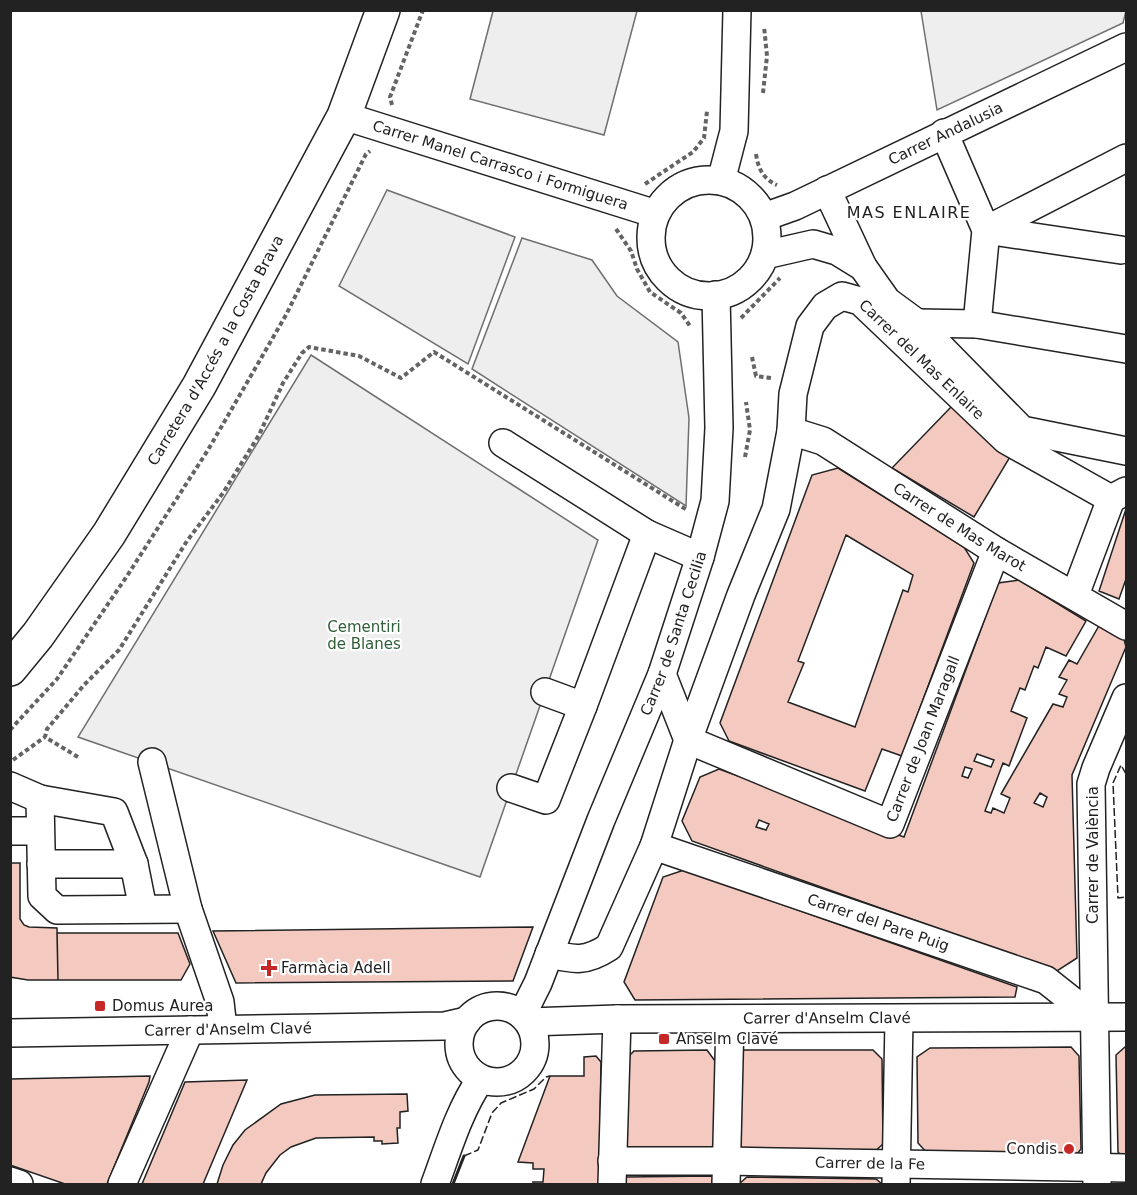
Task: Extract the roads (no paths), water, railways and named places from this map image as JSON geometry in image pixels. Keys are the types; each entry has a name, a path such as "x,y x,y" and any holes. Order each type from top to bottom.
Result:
{"main road":[{"name":"Carretera d'Accés a la Costa Brava","path":"10,669 38,635 109,534 199,386 344,116 383,10"}],"street":[{"path":"721,181 734,131 736,10"},
{"name":"Carrer Andalusia","path":"764,218 795,206 1126,47"},
{"name":"Carrer Manel Carrasco i Formiguera","path":"344,116 656,214"},
{"path":"944,133 986,230 977,324"},
{"path":"986,230 1126,158"},
{"path":"705,180 721,181 736,186 758,205 764,218 767,237 765,255 759,269 737,289 704,296 686,291 671,282 663,273 652,246 652,231 656,214 667,198 685,185 705,180"},
{"name":"Carrer del Mas Enlaire","path":"827,190 864,267 887,301 917,323 1022,430 1126,451"},
{"path":"986,230 1121,250"},
{"name":"Carrer del Mas Enlaire","path":"765,255 813,244 837,251 864,267"},
{"name":"Carrer de Santa Cecilia","path":"525,1019 601,820 662,674 700,557 714,501 716,480 719,428 716,295"},
{"name":"Carrer del Mas Enlaire","path":"791,431 793,394 810,326 825,306 842,296 860,301 1006,440 1119,495"},
{"path":"917,323 977,324 1126,349"},
{"path":"549,954 574,960 594,957 609,947 654,846 688,740 741,595 776,509 791,431"},
{"name":"Carrer de Mas Marot","path":"791,431 823,441 996,551 1126,626"},
{"path":"503,443 647,534 700,557"},
{"path":"1075,595 1119,495"},
{"path":"511,788 546,800 647,534"},
{"name":"Carrer de Joan Maragall","path":"688,740 890,824 996,551"},
{"path":"662,674 688,740"},
{"path":"545,692 583,706"},
{"name":"Carrer de València","path":"1097,1176 1091,784 1126,698"},
{"path":"152,762 188,909 220,1002 223,1029"},
{"path":"11,773 40,799 114,812 134,864 143,909"},
{"path":"40,799 42,896 57,910 188,909"},
{"path":"10,831 39,831"},
{"name":"Carrer del Pare Puig","path":"654,846 1046,980 1094,1018"},
{"path":"41,864 134,864"},
{"name":"Carrer d'Anselm Clavé","path":"10,1033 223,1029 457,1030 476,1013 498,1006 510,1008 525,1019 1126,1017"},
{"path":"457,1030 461,1057 467,1068 480,1080 508,1081 524,1072 533,1057 535,1039 525,1019"},
{"path":"612,1173 617,1019"},
{"path":"726,1173 730,1019"},
{"path":"896,1174 899,1019"},
{"path":"122,1185 189,1030"},
{"path":"435,1185 454,1131 472,1091 480,1080"},
{"name":"Carrer de la Fe","path":"612,1173 1097,1176 1126,1168"},
{"path":"10,1181 19,1185"}],"place":[{"name":"Farmàcia Adell","path":"269,968"},
{"name":"Domus Aurea","path":"100,1006"},
{"name":"Anselm Clavé","path":"664,1039"},
{"name":"Condis","path":"1069,1149"}],"district":[{"name":"MAS ENLAIRE","path":"909,212"}],"park label":[{"name":"Cementiri de Blanes","path":"364,636"}]}
